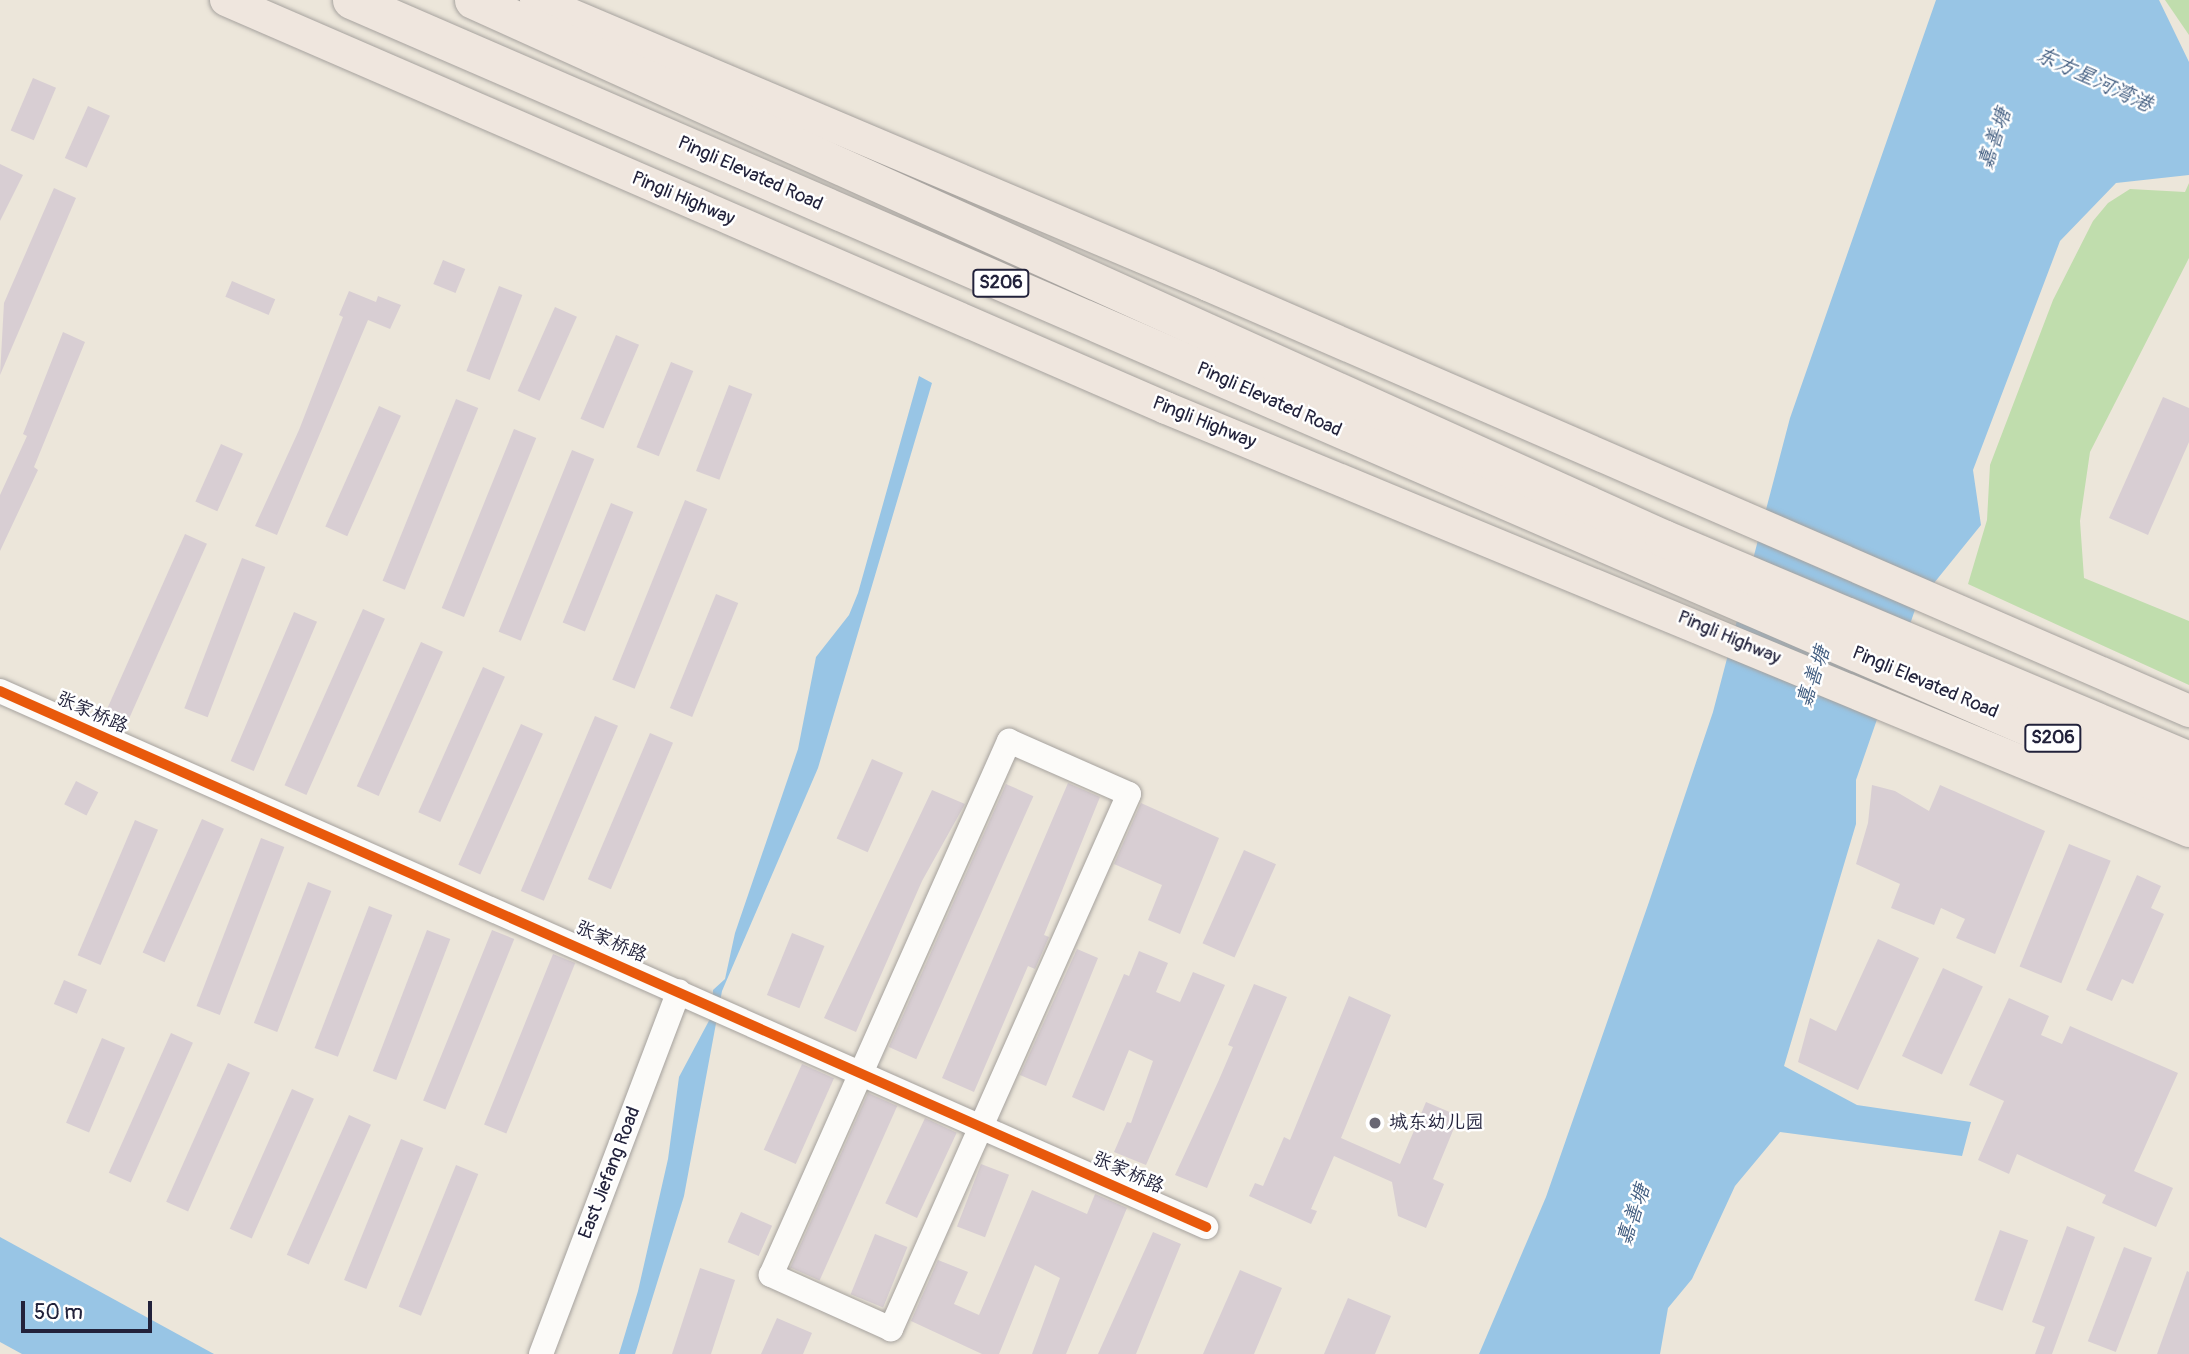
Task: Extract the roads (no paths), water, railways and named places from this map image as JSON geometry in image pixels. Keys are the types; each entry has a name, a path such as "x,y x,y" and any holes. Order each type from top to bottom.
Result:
{"highway":[{"name":"Pingli Elevated Road","path":"351,0 2189,797"},
{"name":"Pingli Elevated Road","path":"473,0 1663,538 2189,760"}],"main road":[{"name":"Pingli Highway","path":"226,0 1166,408 2189,831"},
{"path":"536,0 2189,711"}],"street":[{"name":"张家桥路","path":"0,691 1206,1227"},
{"path":"1009,741 1129,794 981,1126 891,1329 771,1275 1009,741"},
{"name":"East Jiefang Road","path":"541,1354 679,991"}],"water":[{"path":"1936,0 2159,0 2189,62 2189,175 2116,183 2060,241 1973,470 1981,525 1917,604 1856,780 1856,824 1784,1066 1857,1105 1971,1122 1962,1156 1780,1132 1735,1186 1692,1279 1668,1308 1660,1354 1479,1354 1546,1197 1649,902 1713,712 1790,418"},
{"path":"919,376 932,383 818,768 722,991 684,1196 635,1354 619,1354 638,1291 668,1159 679,1077 712,1015 713,990 725,979 735,933 798,749 816,657 849,615 858,593"},
{"path":"0,1237 214,1354 22,1354 0,1342"}],"place":[{"name":"城东幼儿园","path":"1375,1123"}],"water label":[{"name":"东方星河湾港","path":"2094,80"},
{"name":"嘉善塘","path":"1995,139"},
{"name":"嘉善塘","path":"1814,677"},
{"name":"嘉善塘","path":"1634,1215"}]}
